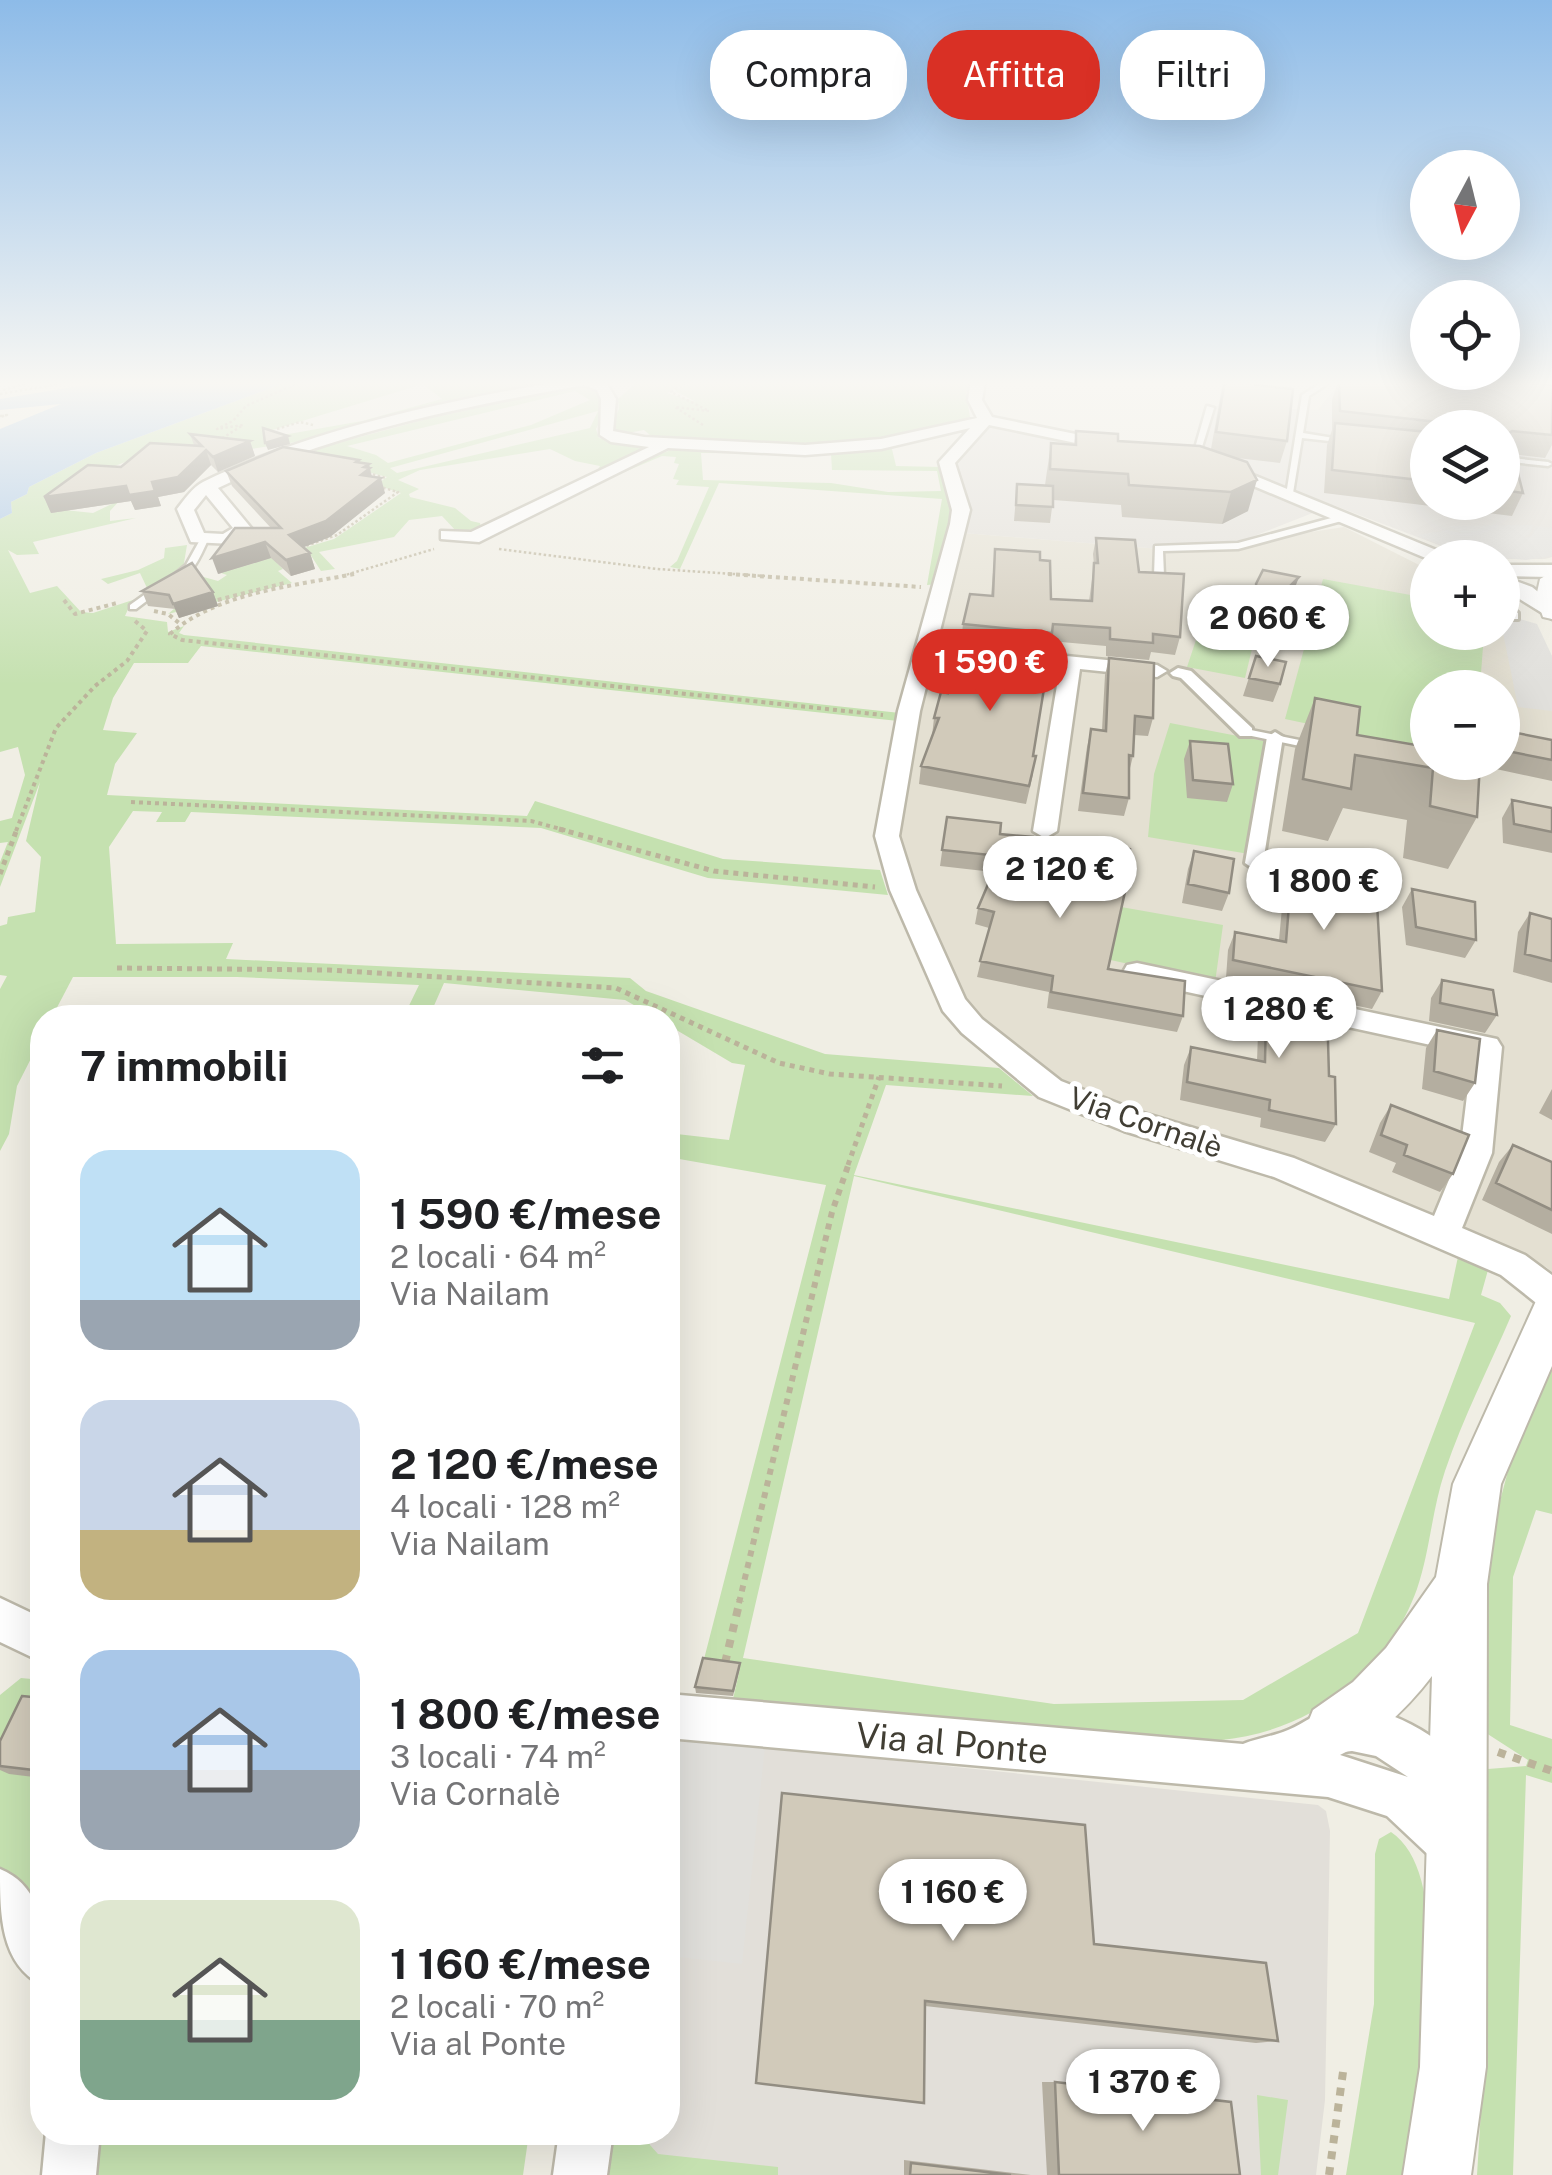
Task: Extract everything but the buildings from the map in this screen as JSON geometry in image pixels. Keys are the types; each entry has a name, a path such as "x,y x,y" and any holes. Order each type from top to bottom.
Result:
{"street":[{"path":"207,486 244,529 227,540 197,538 180,496 216,482"},
{"path":"445,540 473,538 588,482"},
{"name":"Via Cornalè","path":"952,482 961,510 909,711 887,836 893,864 953,1004 972,1026 1050,1089 1135,1123 1283,1167 1513,1265 1552,1295"},
{"path":"1257,482 1410,547"},
{"path":"1520,579 1552,582 1548,597 1552,612"},
{"path":"1520,587 1552,612"},
{"path":"927,648 1186,674 1246,732"},
{"path":"1046,831 1072,661"},
{"path":"1254,862 1275,738"},
{"path":"1137,972 1487,1046 1476,1153 1444,1234"},
{"path":"1436,2175 1453,2067 1462,1584 1478,1484 1552,1315"},
{"path":"1333,1730 1380,1694 1416,1656 1462,1584"},
{"path":"0,1620 30,1635"},
{"name":"Via al Ponte","path":"680,1717 1328,1774 1401,1797 1456,1791"},
{"path":"1333,1730 1373,1736 1408,1748 1426,1758 1456,1791"},
{"name":"Via al Ponte","path":"1237,1768 1303,1748 1333,1730"},
{"path":"0,1893 30,1941"},
{"path":"69,2175 72,2145"},
{"path":"580,2175 584,2145"}],"lane":[{"path":"1289,493 1291,482"},
{"path":"1159,576 1158,548 1238,546 1346,517"},
{"path":"133,607 188,569 204,540"},
{"path":"1246,732 1331,750"}],"path":[{"path":"284,553 337,536 398,492 374,486 379,482"},
{"path":"445,540 373,570 232,603 186,620 170,634 182,640 899,716"},
{"path":"495,548 657,569 938,588"},
{"path":"201,604 284,582"},
{"path":"64,600 75,614 93,612"},
{"path":"0,874 56,728 80,699 126,661 148,631 127,616 133,607"},
{"path":"165,612 174,610"},
{"path":"131,802 530,822 714,871 886,888"},
{"path":"117,968 330,970 616,988 653,1005"},
{"path":"680,1017 779,1063 830,1074 1050,1089"},
{"path":"724,1666 832,1212 879,1078"},
{"path":"1456,1791 1552,1772"},
{"path":"1329,2175 1343,2072"}],"shaded area":[{"path":"960,482 1410,482 1410,520 1520,520 1520,482 1552,482 1552,557 1545,559 1520,559 1520,540 1425,540 1333,505 1236,543 1185,551 963,533 966,511"},
{"path":"1533,525 1530,534 1523,537 1532,536 1535,526 1552,528 1552,556 1520,559 1520,540 1430,540 1417,535 1448,530 1464,534 1448,526"},
{"path":"1344,527 1410,560 1410,650 1520,650 1520,628 1552,656 1552,1272 1306,1171 1077,1098 962,1009 890,835 906,739 963,533 1185,551"},
{"path":"1520,619 1537,624 1552,656 1552,711 1520,707 1520,670 1510,670 1506,650 1520,650"},
{"path":"680,1738 1318,1805 1326,1811 1330,1831 1325,2100 1316,2175 599,2175 604,2145 680,2145"},
{"path":"680,1738 765,1746 742,1964 680,1957"}],"green space":[{"path":"38,482 88,482 55,509 93,513 120,500 110,511 110,521 136,518 33,542 39,554 17,555 8,550 30,593 57,586 81,612 93,613 142,597 129,607 125,616 167,622 168,632 184,626 179,633 184,635 900,713 898,721 201,646 188,663 134,663 113,698 103,730 137,733 115,764 107,795 527,816 535,801 723,859 880,870 888,895 708,878 541,828 191,812 185,822 156,822 162,812 133,811 109,847 116,944 233,943 226,959 630,978 646,991 825,1054 999,1068 1033,1096 886,1085 854,1175 1449,1299 1459,1252 1488,1270 1481,1295 1500,1303 1511,1316 1445,1471 1411,1603 1383,1651 1327,1703 1300,1718 1243,1737 1213,1741 1118,1742 733,1699 740,1668 703,1663 826,1185 680,1159 680,1134 729,1140 745,1065 732,1063 680,1032 680,1005 634,1005 625,1000 444,983 434,1005 409,1005 419,985 237,977 73,977 58,1005 30,1005 30,1061 17,1086 9,1134 0,1151 0,989 7,976 0,975 0,926 7,924 8,917 35,912 41,857 26,841 40,782 0,887 0,862 8,842 0,843 0,821 12,818 25,775 18,747 0,752 0,519 12,513 11,502 27,494 29,487","holes":["854,1176 1475,1323 1358,1633 1243,1700 1054,1704 743,1658"]},
{"path":"404,482 419,489 410,497 455,508 480,523 481,528 457,532 442,516 409,520 394,537 319,552 335,569 321,571 310,554 277,563 283,569 278,571 292,583 168,614 199,588 200,576 218,581 227,575 221,573 334,539 401,493 376,485"},
{"path":"678,482 831,483 888,492 941,491 939,482 946,482 955,510 938,584 927,585 942,499 719,483 680,569 670,567 677,561 709,487"},
{"path":"187,545 183,569 147,588 140,573 108,584 101,579 138,570 164,558 165,548"},
{"path":"1323,579 1410,595 1410,650 1483,650 1481,670 1410,670 1410,745 1285,719"},
{"path":"1203,619 1257,628 1245,678 1187,667"},
{"path":"1170,723 1269,742 1249,854 1148,837 1154,774"},
{"path":"1059,896 1223,925 1215,983 1047,946"},
{"path":"1552,1360 1552,1514 1536,1510 1513,1577 1510,1725 1552,1739 1552,1783 1526,1775 1513,2175 1477,2175 1486,2029 1488,1769 1526,1766 1528,1760 1483,1731 1488,1546 1512,1456"},
{"path":"21,1678 30,1679 30,1731 10,1773 30,1776 30,1907 0,1868 0,1695"},
{"path":"1391,1832 1412,1857 1425,1895 1429,1993 1424,2046 1404,2175 1346,2175 1374,2004 1375,1854 1379,1839"},
{"path":"1257,2095 1288,2100 1278,2175 1261,2175"},
{"path":"92,2145 527,2145 523,2175 90,2175"},
{"path":"604,2145 650,2145 658,2154 778,2167 778,2175 599,2175"}],"water":[{"path":"0,482 38,482 11,502 12,513 0,519"}]}
